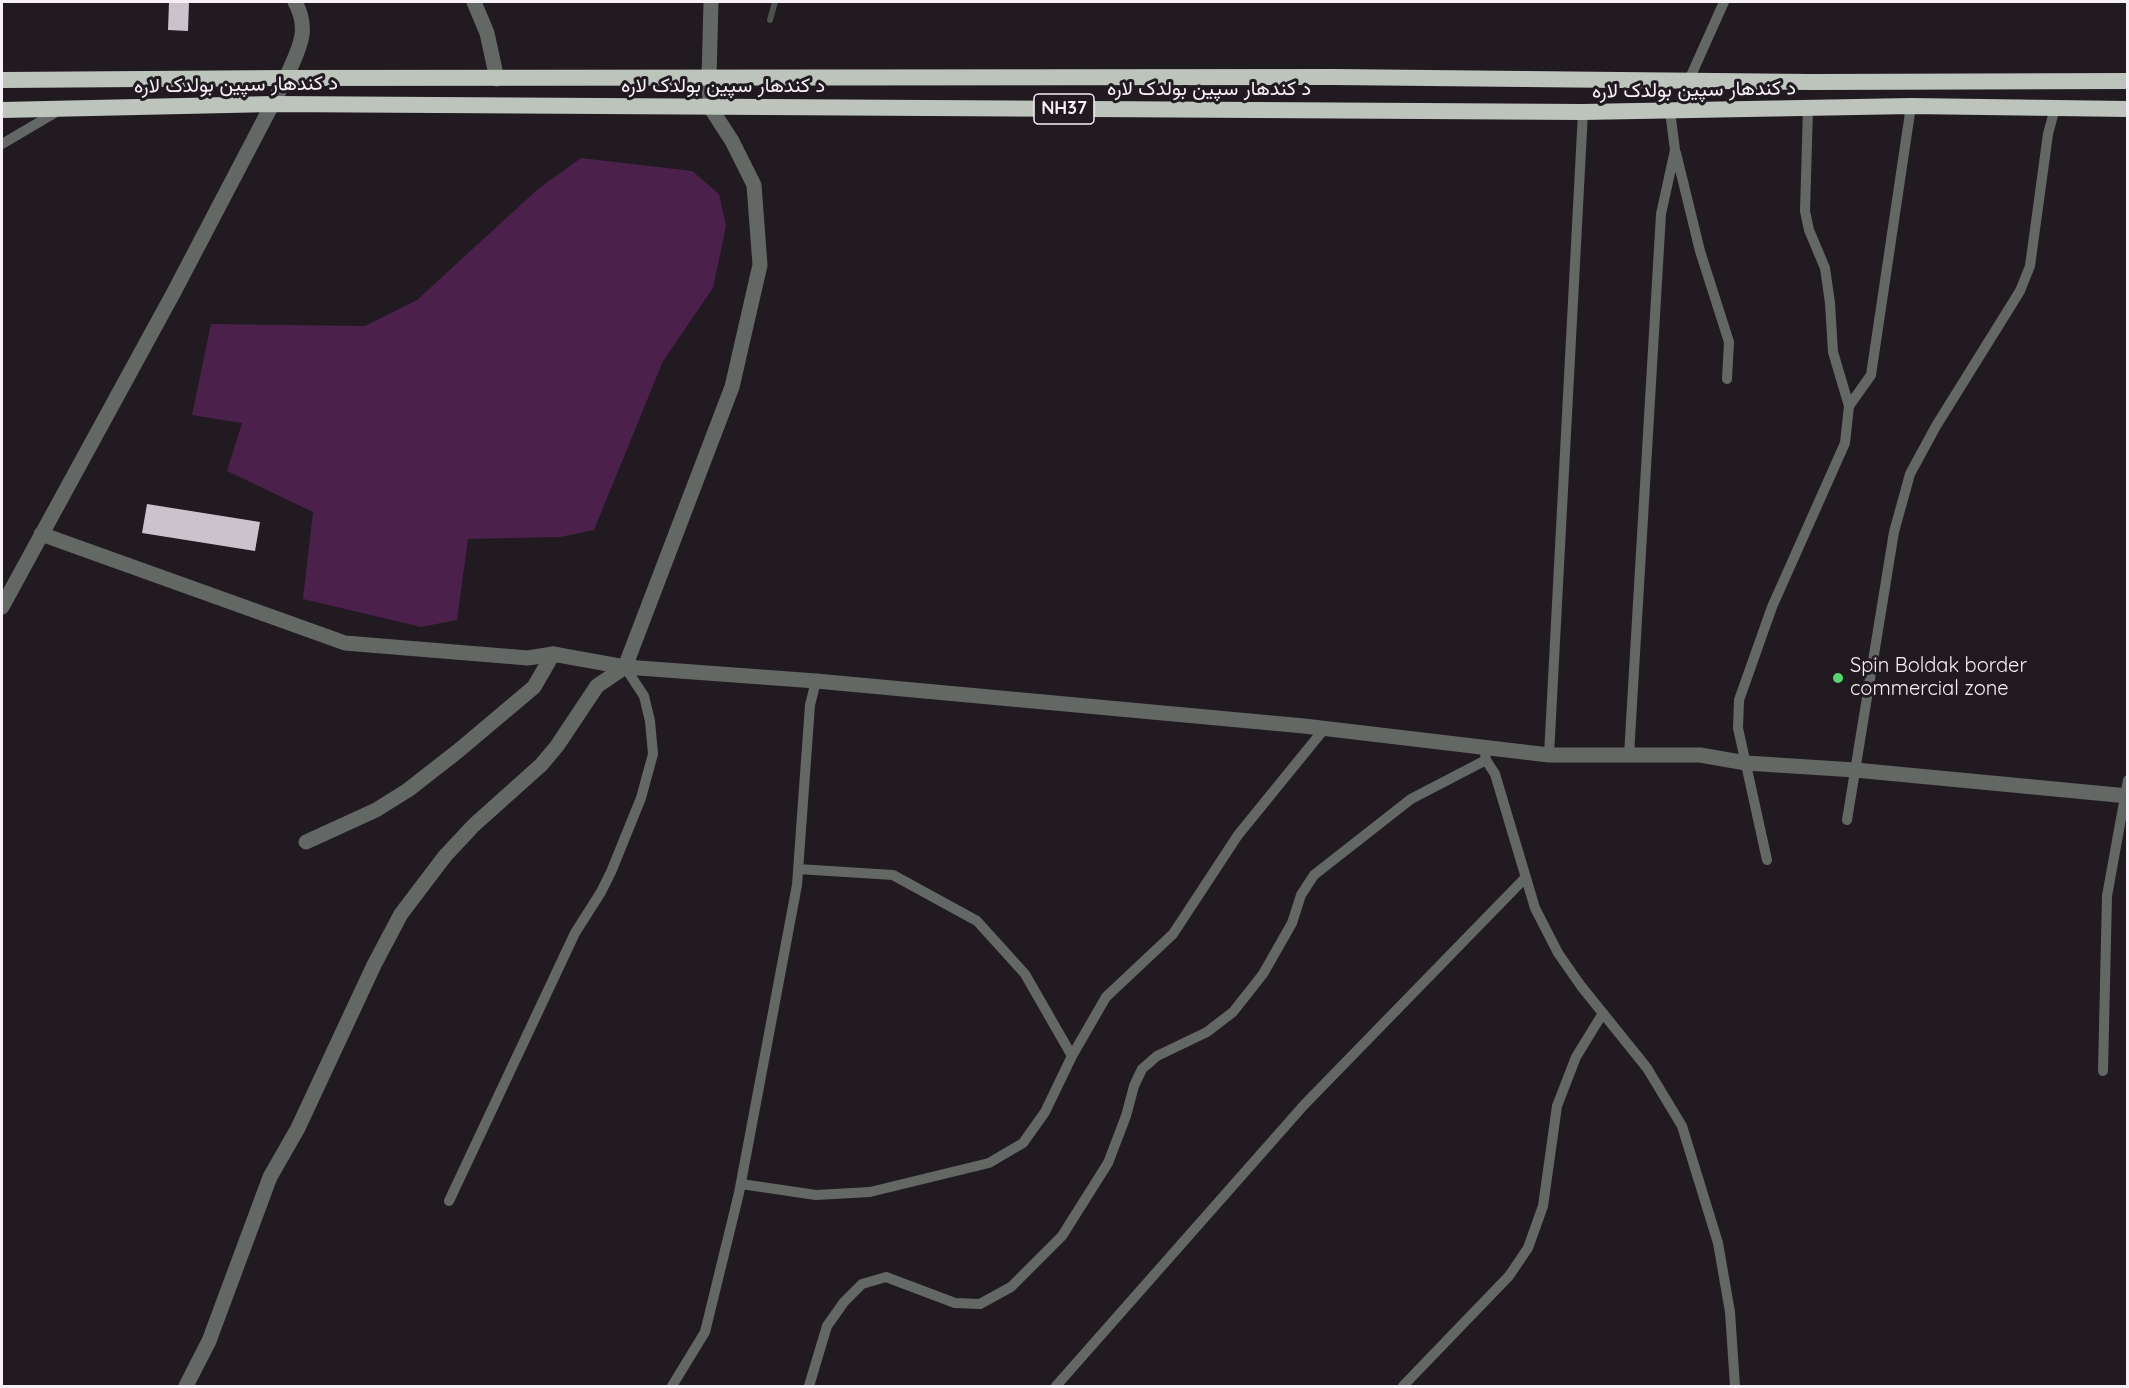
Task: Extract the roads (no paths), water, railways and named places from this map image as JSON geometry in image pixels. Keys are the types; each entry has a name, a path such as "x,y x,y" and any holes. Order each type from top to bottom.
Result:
{"highway":[{"name":"د کندهار سپین بولدک لاره","path":"2,80 1347,77 1810,82 2127,81"},
{"name":"د کندهار سپین بولدک لاره","path":"2,110 273,104 1583,112 1911,106 2127,108"}],"street":[{"path":"2,607 174,292 286,78 301,42 304,28 300,10 295,2"},
{"path":"474,2 487,33 497,78"},
{"path":"186,1386 208,1341 270,1177 298,1128 374,964 401,914 445,856 551,752 597,686 625,667 732,387 760,265 754,184 732,141 710,107 711,2"},
{"path":"41,534 345,643 528,658 553,654 625,667 816,681 1325,728 1485,754 1700,755 1746,763 2127,791"},
{"path":"306,842 367,814 408,790 458,752 534,687 553,654"}],"lane":[{"path":"1629,755 1661,214 1675,150 1675,111 1724,2"},
{"path":"1849,406 1871,375 1911,106"},
{"path":"1847,820 1894,532 1910,474 1936,426 2020,291 2030,266 2048,134 2055,108"},
{"path":"2,144 61,109"},
{"path":"1767,860 1738,728 1739,700 1772,607 1845,443 1849,406 1833,352 1825,268 1809,230 1805,211 1808,109"},
{"path":"1550,755 1583,112"},
{"path":"1675,150 1700,250 1729,342 1728,379"},
{"path":"449,1202 574,933 601,892 611,872 641,798 653,754 651,729 645,696 625,667"},
{"path":"672,1386 705,1332 741,1184 797,885 810,705 816,681"},
{"path":"741,1184 816,1195 870,1192 989,1163 1023,1143 1045,1112 1072,1056 1106,997 1173,934 1238,835 1325,728"},
{"path":"809,1386 827,1326 844,1302 862,1284 886,1277 963,1304 980,1304 1011,1287 1062,1236 1108,1164 1126,1116 1134,1086 1142,1069 1157,1056 1207,1032 1233,1012 1263,974 1292,923 1301,895 1314,875 1411,799 1485,754 1495,774 1535,908 1558,954 1647,1068 1682,1126 1718,1243 1730,1312 1736,1386"},
{"path":"2103,1071 2107,896 2127,791"},
{"path":"798,869 892,875 977,921 1025,974 1072,1056"},
{"path":"1056,1386 1304,1105 1526,878"},
{"path":"1403,1386 1509,1276 1528,1248 1543,1206 1557,1106 1576,1057 1603,1013"}],"waterway":[{"path":"770,20 775,2"}],"place":[{"name":"Spin Boldak border commercial zone","path":"1838,678"}]}
